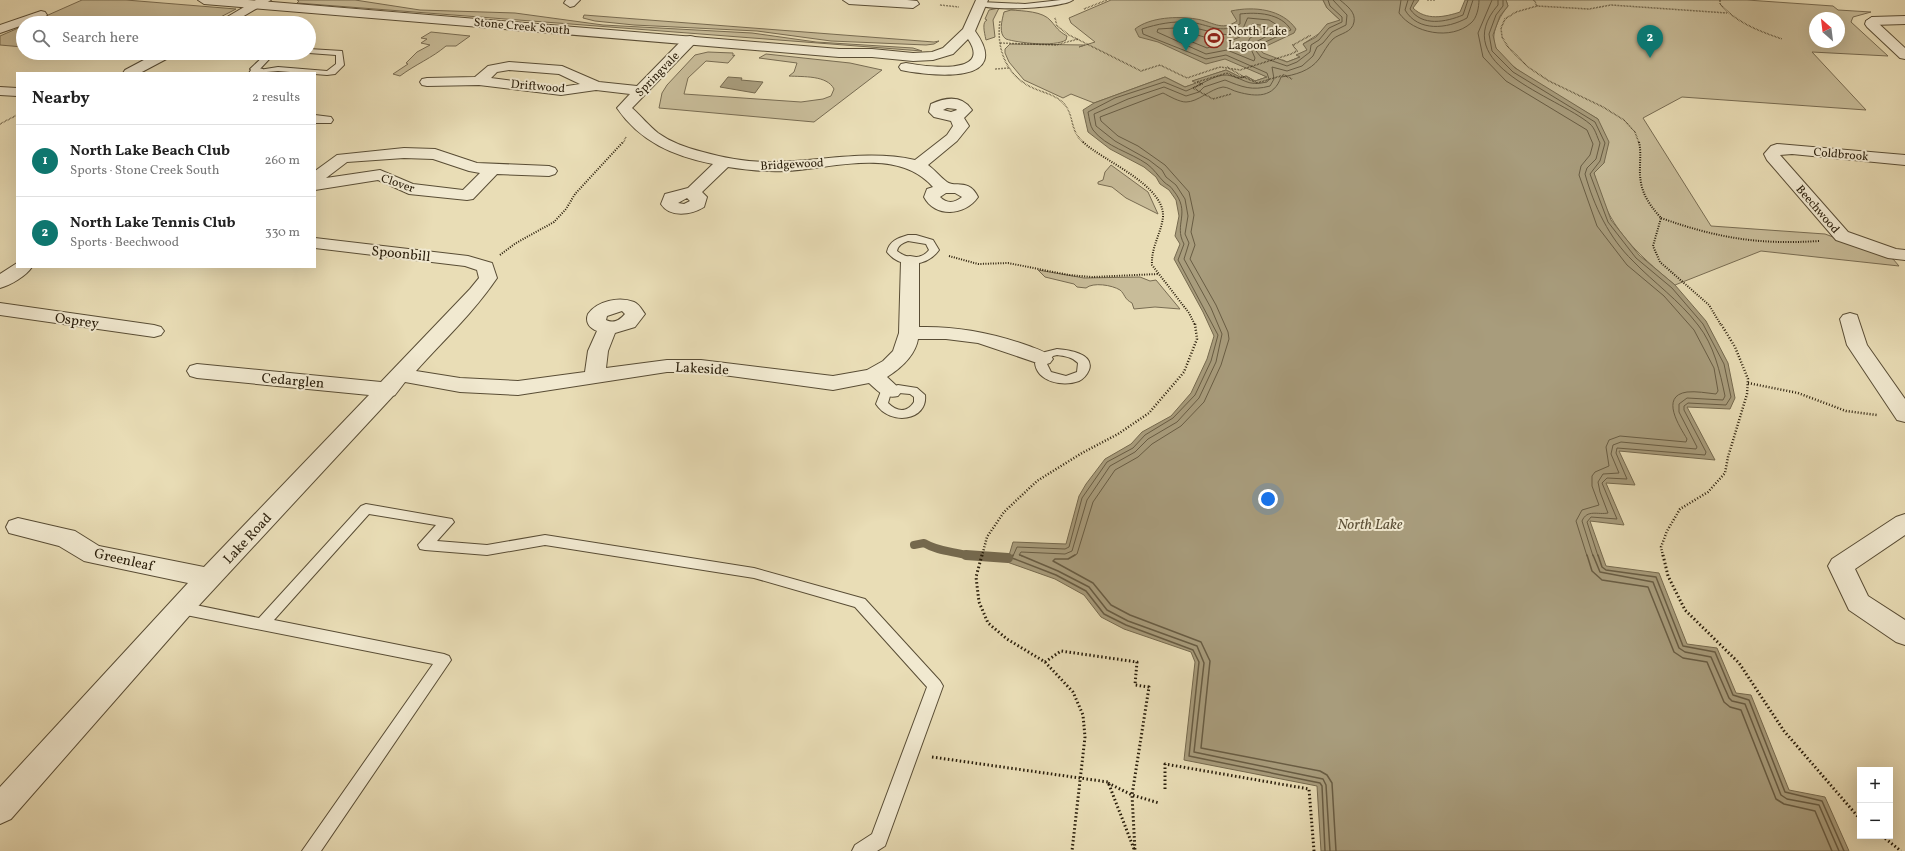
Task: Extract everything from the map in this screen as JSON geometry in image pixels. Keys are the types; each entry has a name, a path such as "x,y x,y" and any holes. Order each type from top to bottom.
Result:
{"street":[{"name":"Stone Creek South","path":"204,0 261,2 839,53 872,53 913,57 933,56 948,51 968,31 981,2"},
{"path":"849,0 913,4"},
{"path":"236,16 261,2"},
{"path":"1905,20 1872,21 1871,24 1905,55"},
{"path":"0,29 16,24"},
{"name":"Stone Creek South","path":"839,53 940,72 961,69 975,64 980,57 978,46 968,31"},
{"name":"Springvale","path":"624,108 690,40"},
{"path":"132,72 154,60"},
{"name":"Driftwood","path":"479,81 493,69 509,66 562,70 596,86"},
{"name":"Driftwood","path":"427,82 479,81 560,91 596,86 641,91"},
{"path":"0,91 16,92"},
{"name":"Bridgewood","path":"624,108 653,137 681,150 724,162 768,167 882,158 917,166 937,180 943,188"},
{"path":"917,166 952,138 961,126 955,116"},
{"name":"Coldbrook","path":"1777,149 1905,160"},
{"name":"Beechwood","path":"1777,149 1772,154 1774,160 1842,236 1894,254 1905,255"},
{"name":"Clover","path":"316,178 343,158 404,153 435,154 475,168 549,172"},
{"path":"692,193 724,162"},
{"name":"Clover","path":"316,185 380,175 409,189 467,195 494,168"},
{"name":"Spoonbill","path":"316,243 468,261 486,267"},
{"name":"Lakeside","path":"394,382 518,388 667,366 700,366 833,383 873,376 890,366 902,354 907,344 909,333 910,261"},
{"name":"Lake Road","path":"0,809 181,608 477,294 488,278 486,267"},
{"path":"0,282 21,268"},
{"name":"Osprey","path":"0,309 154,330"},
{"path":"1850,319 1857,345 1905,415"},
{"path":"595,377 595,361 601,338 608,328"},
{"path":"909,333 957,333 1005,343 1044,359"},
{"name":"Cedarglen","path":"198,371 394,382"},
{"path":"873,376 891,390"},
{"path":"1905,523 1841,566 1858,603 1905,634"},
{"name":"Greenleaf","path":"18,527 66,538 93,554 210,578"}],"lane":[{"path":"981,2 1021,8 1051,5 1070,0"},
{"path":"316,51 339,53 340,65 332,72 316,72"},
{"path":"264,60 254,69 257,72 278,69 316,72"},
{"path":"916,238 930,242 934,250 926,258 910,261 902,259 892,252 892,248 895,244 900,240 916,238"},
{"path":"262,624 366,509 447,522 425,545 487,550 544,540 754,573 860,603 935,686 879,840 861,851"},
{"path":"181,608 444,660 311,851"}],"path":[{"path":"1079,10 1107,0"},
{"path":"1427,0 1436,0"},
{"path":"1534,0 1537,6"},
{"path":"1720,0 1720,4 1727,13 1750,27 1782,39"},
{"path":"940,5 962,7"},
{"path":"1727,13 1611,6 1589,9 1537,6 1517,10 1504,20 1501,27 1501,34 1506,45 1518,60 1556,86 1609,111 1624,120 1635,132 1641,150 1639,171 1641,190 1661,218 1707,234 1743,241 1793,243 1824,240 1842,236"},
{"path":"1001,15 998,26 1000,43 1003,60 1009,68 1021,82 1059,100 1068,109 1076,136 1088,147 1128,173 1153,193 1161,205 1163,218 1155,240 1151,261 1158,274 1189,313 1196,326 1197,339 1184,372 1149,413 1118,434 1082,453 1037,481 1004,512 987,537 976,577 979,602 988,623 1006,639 1045,662 1073,692 1082,716 1085,737 1072,851"},
{"path":"1055,17 1057,26 1061,30 1141,71 1160,65 1187,78 1222,67 1240,70 1246,69 1279,58 1297,51 1293,45 1310,35"},
{"path":"994,43 1056,45 1078,39"},
{"path":"1227,67 1228,69 1257,83 1284,75 1292,79"},
{"path":"992,69 1009,68"},
{"path":"1231,94 1213,99 1192,88 1202,84 1197,82 1227,73 1238,78 1244,77"},
{"path":"486,267 516,243 554,222 566,209 575,194 621,146 627,136 618,125 624,108"},
{"path":"0,124 16,116"},
{"path":"1661,218 1653,246 1660,262 1709,305 1735,347 1748,379 1747,394 1725,472 1708,492 1680,510 1661,547 1668,576 1685,610 1739,663 1784,731 1857,816"},
{"path":"934,250 978,264 1008,263 1069,275 1092,277 1158,274"},
{"path":"1748,383 1798,394 1846,411 1882,416"},
{"path":"1045,662 1061,651 1137,662 1135,685 1149,687 1132,795 1135,851"},
{"path":"911,754 1108,782 1132,795 1159,803"},
{"path":"1164,789 1165,764 1309,789 1311,845 1314,851"},
{"path":"1108,782 1135,851"},
{"path":"1886,839 1901,851"}],"shaded area":[{"path":"82,0 126,0 236,9 222,16 46,16"},
{"path":"297,0 355,0 420,10 515,13 603,25 752,33 816,42 913,48 922,51 297,3 299,1"},
{"path":"1111,0 1323,0 1327,8 1340,20 1303,44 1308,50 1300,57 1287,62 1283,60 1244,66 1267,77 1255,81 1246,76 1242,78 1226,70 1193,81 1197,83 1185,87 1165,77 1094,103 1071,94 1063,98 1024,80 1009,62 1005,49 1010,44 1085,45 1079,47 1095,42 1071,23 1069,18"},
{"path":"1506,0 1747,0 1833,6 1838,10 1871,12 1853,17 1851,22 1888,56 1812,52 1866,110 1682,97 1643,118 1711,226 1825,234 1893,259 1899,266 1761,251 1675,285 1635,249 1614,223 1606,208 1599,192 1594,173 1604,163 1598,119 1526,76 1502,56 1496,48 1494,37 1496,26 1508,6"},
{"path":"999,8 993,20 995,37 986,40 984,23 987,20 985,19 989,10"},
{"path":"1011,10 1032,12 1043,15 1051,21 1059,31 1067,36 1066,40 1045,44 1019,42 1006,39 1001,30 1002,23 1004,12"},
{"path":"584,15 934,42 939,41 934,44 926,45 831,41 757,31 634,25 595,21 583,18"},
{"path":"16,29 16,46 0,45 0,36"},
{"path":"431,32 470,36 456,46 446,46 400,76 393,74 408,64 406,63 417,52 430,45 421,43 427,39 421,38"},
{"path":"708,52 733,53 733,56 735,55 728,63 706,61 688,78 684,94 801,102 823,99 831,96 834,89 831,84 820,79 789,76 794,72 797,63 759,58 766,54 850,63 882,70 814,122 659,108 662,93 667,85 695,55"},
{"path":"1111,165 1148,192 1158,214 1126,198 1112,187 1098,184 1098,182 1103,180 1105,172"},
{"path":"1038,270 1084,278 1140,277 1150,281 1156,280 1180,309 1155,307 1134,309 1132,303 1127,300 1122,292 1117,288 1098,285 1089,286 1086,288 1077,287 1074,284 1045,277"}],"water":[{"name":"North Lake","path":"1323,0 1419,0 1413,8 1424,15 1436,17 1460,12 1465,0 1506,0 1508,6 1500,16 1493,35 1496,48 1515,68 1598,119 1609,142 1604,163 1594,173 1611,220 1639,255 1675,285 1706,321 1728,363 1735,398 1730,409 1687,407 1715,460 1619,451 1635,485 1606,483 1624,525 1590,521 1606,566 1659,573 1687,644 1717,648 1736,693 1751,695 1789,790 1825,797 1849,851 1321,851 1317,786 1184,760 1195,662 1191,652 1124,629 1101,617 1084,595 1055,579 1007,562 1013,542 1066,544 1079,496 1086,484 1105,459 1131,444 1142,432 1171,416 1191,393 1207,359 1214,336 1203,312 1174,259 1180,244 1175,236 1179,216 1176,200 1169,190 1160,184 1156,177 1144,167 1110,149 1088,132 1083,110 1094,103 1165,77 1185,87 1196,83 1192,81 1226,70 1242,78 1246,76 1255,81 1267,77 1225,59 1206,64 1158,42 1139,37 1135,29 1141,25 1164,18 1181,18 1202,20 1216,25 1226,26 1237,21 1231,11 1258,9 1275,13 1290,22 1296,29 1294,33 1260,49 1263,53 1287,62 1300,57 1296,55 1307,50 1303,44 1316,37 1327,24 1340,20 1327,8"},
{"path":"728,77 763,82 755,93 720,87"}],"waterway":[{"path":"914,545 924,543 941,550 970,556"},
{"path":"966,555 1008,558"}],"place":[{"name":"North Lake Lagoon","path":"1214,38"},
{"name":"North Lake Beach Club","path":"1186,51"},
{"name":"North Lake Tennis Club","path":"1650,58"}]}
